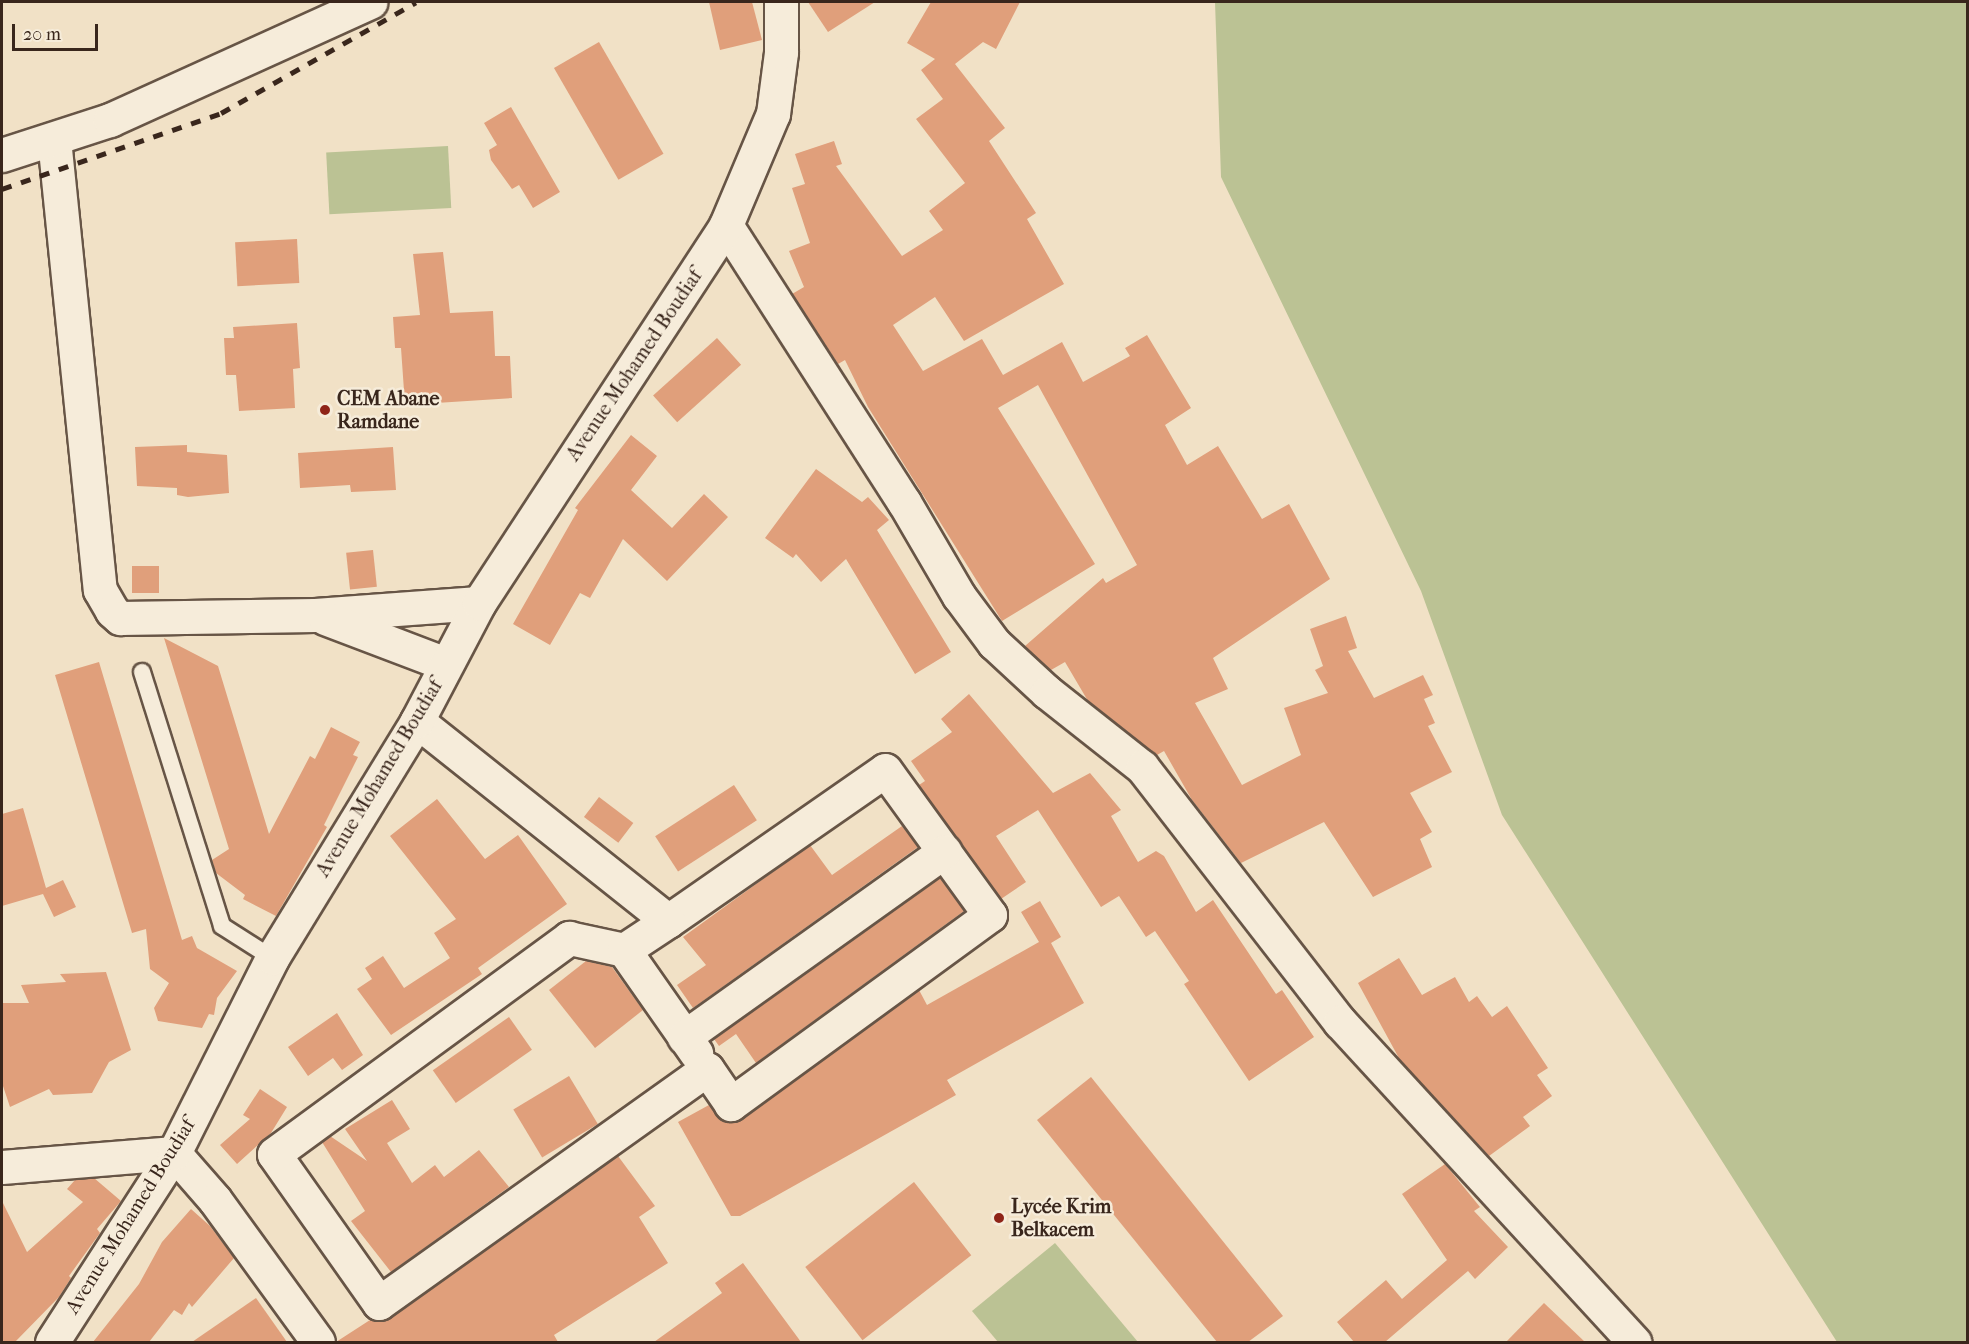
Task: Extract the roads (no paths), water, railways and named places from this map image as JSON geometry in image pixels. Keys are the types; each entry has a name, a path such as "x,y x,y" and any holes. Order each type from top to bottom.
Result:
{"street":[{"path":"2,155 110,120 370,2"},
{"name":"Avenue Mohamed Boudiaf","path":"52,1342 174,1153 272,958 417,721 479,603 726,225 773,114 781,52 781,2"},
{"path":"54,140 100,590 120,618 315,615 479,603"},
{"path":"726,225 904,502 959,596 994,643 1047,692 1142,767 1340,1022 1634,1342"},
{"path":"315,615 447,663"},
{"path":"417,721 668,921"},
{"path":"624,950 885,770 990,915 731,1104 707,1069 684,1037 624,950 569,938 274,1154 379,1303 707,1069"},
{"path":"684,1037 945,851"},
{"path":"2,1167 174,1153 215,1200 318,1342"}],"lane":[{"path":"142,672 222,926 272,958"}],"railway":[{"path":"2,189 221,113 416,2"}],"place":[{"name":"CEM Abane Ramdane","path":"325,410"},
{"name":"Lycée Krim Belkacem","path":"999,1218"}]}
